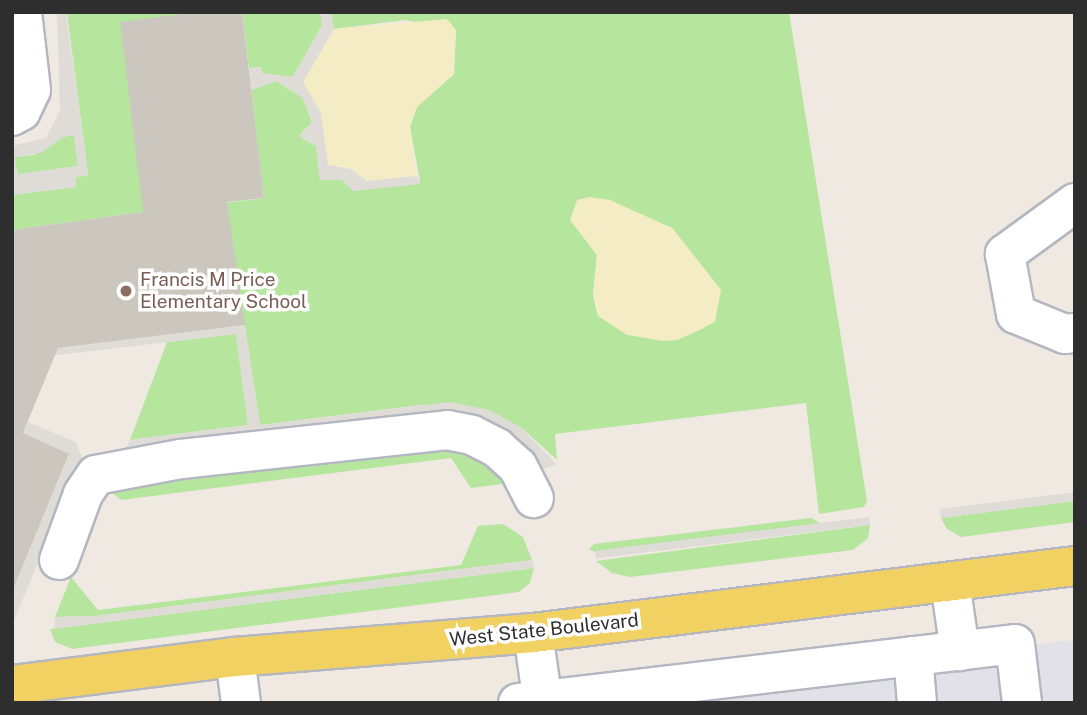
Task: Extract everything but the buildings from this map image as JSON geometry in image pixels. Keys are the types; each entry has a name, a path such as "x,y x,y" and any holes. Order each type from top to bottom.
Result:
{"main road":[{"name":"West State Boulevard","path":"12,685 235,657 533,633 1075,566"}],"street":[{"path":"20,107 22,12"},
{"path":"1075,203 1005,254 1016,314 1065,334 1075,333"},
{"path":"58,560 83,494 96,475 181,459 447,430 472,435 497,448 518,467 534,498"},
{"path":"950,582 960,651"},
{"path":"533,633 535,702 1015,644 1022,703"},
{"path":"913,656 918,703"},
{"path":"235,657 241,703"}],"shaded area":[{"path":"57,12 66,12 88,175 76,177 76,187 12,195 12,146 46,138 60,111","holes":["74,135 78,166 17,174 15,157 41,153 63,137"]},
{"path":"320,12 331,12 334,29 303,82 321,113 328,165 351,169 367,181 416,176 421,184 353,191 342,180 320,180 316,146 299,136 312,123 303,98 276,81 251,90 249,68 261,67 262,73 293,77 322,25"},
{"path":"245,325 260,425 450,402 489,410 522,428 557,465 543,469 501,431 122,456 130,440 248,425 236,334 33,358 36,351"},
{"path":"28,422 76,442 82,458 12,625 12,592 69,455 23,433"},
{"path":"1075,492 1075,501 941,518 940,514 940,509"},
{"path":"869,517 870,525 596,559 595,551"},
{"path":"532,560 534,568 54,629 55,617 96,616"},
{"path":"1075,640 1075,703 521,703"}],"green space":[{"path":"67,12 201,12 143,212 12,230 12,195 76,187 75,177 88,175"},
{"path":"242,12 320,12 322,25 293,77 262,74 261,67 249,68"},
{"path":"331,12 789,12 867,501 864,507 819,514 806,403 555,434 557,460 522,428 421,405 260,425 234,255 216,204 264,198 251,90 276,81 303,98 312,123 302,132 303,139 316,146 320,180 342,180 354,191 420,181 410,127 417,107 454,74 456,30 405,20 334,29","holes":["632,211 672,228 721,290 704,328 677,340 598,316 593,295 597,255 571,220"]},
{"path":"74,135 78,166 18,175 14,157 34,155 63,137"},
{"path":"236,334 248,425 130,440 167,342"},
{"path":"466,447 509,483 471,488 451,458 121,500 114,494 122,484"},
{"path":"1075,501 1075,522 961,537 947,529 941,518"},
{"path":"811,518 821,524 595,552 589,549 594,544"},
{"path":"503,524 523,537 532,560 96,616 55,617 71,577 98,610 461,565 478,526"},
{"path":"870,525 868,538 853,550 630,577 612,573 596,561"},
{"path":"534,568 530,583 519,592 72,649 55,642 50,629"}],"sand":[{"path":"447,19 456,30 454,74 417,107 410,126 416,176 367,181 351,169 328,165 321,113 303,82 334,29"},
{"path":"590,197 610,200 672,228 721,290 715,322 677,340 664,341 627,335 598,316 593,295 597,255 570,220 577,200"}],"place":[{"name":"Francis M Price Elementary School","path":"126,291"}]}
